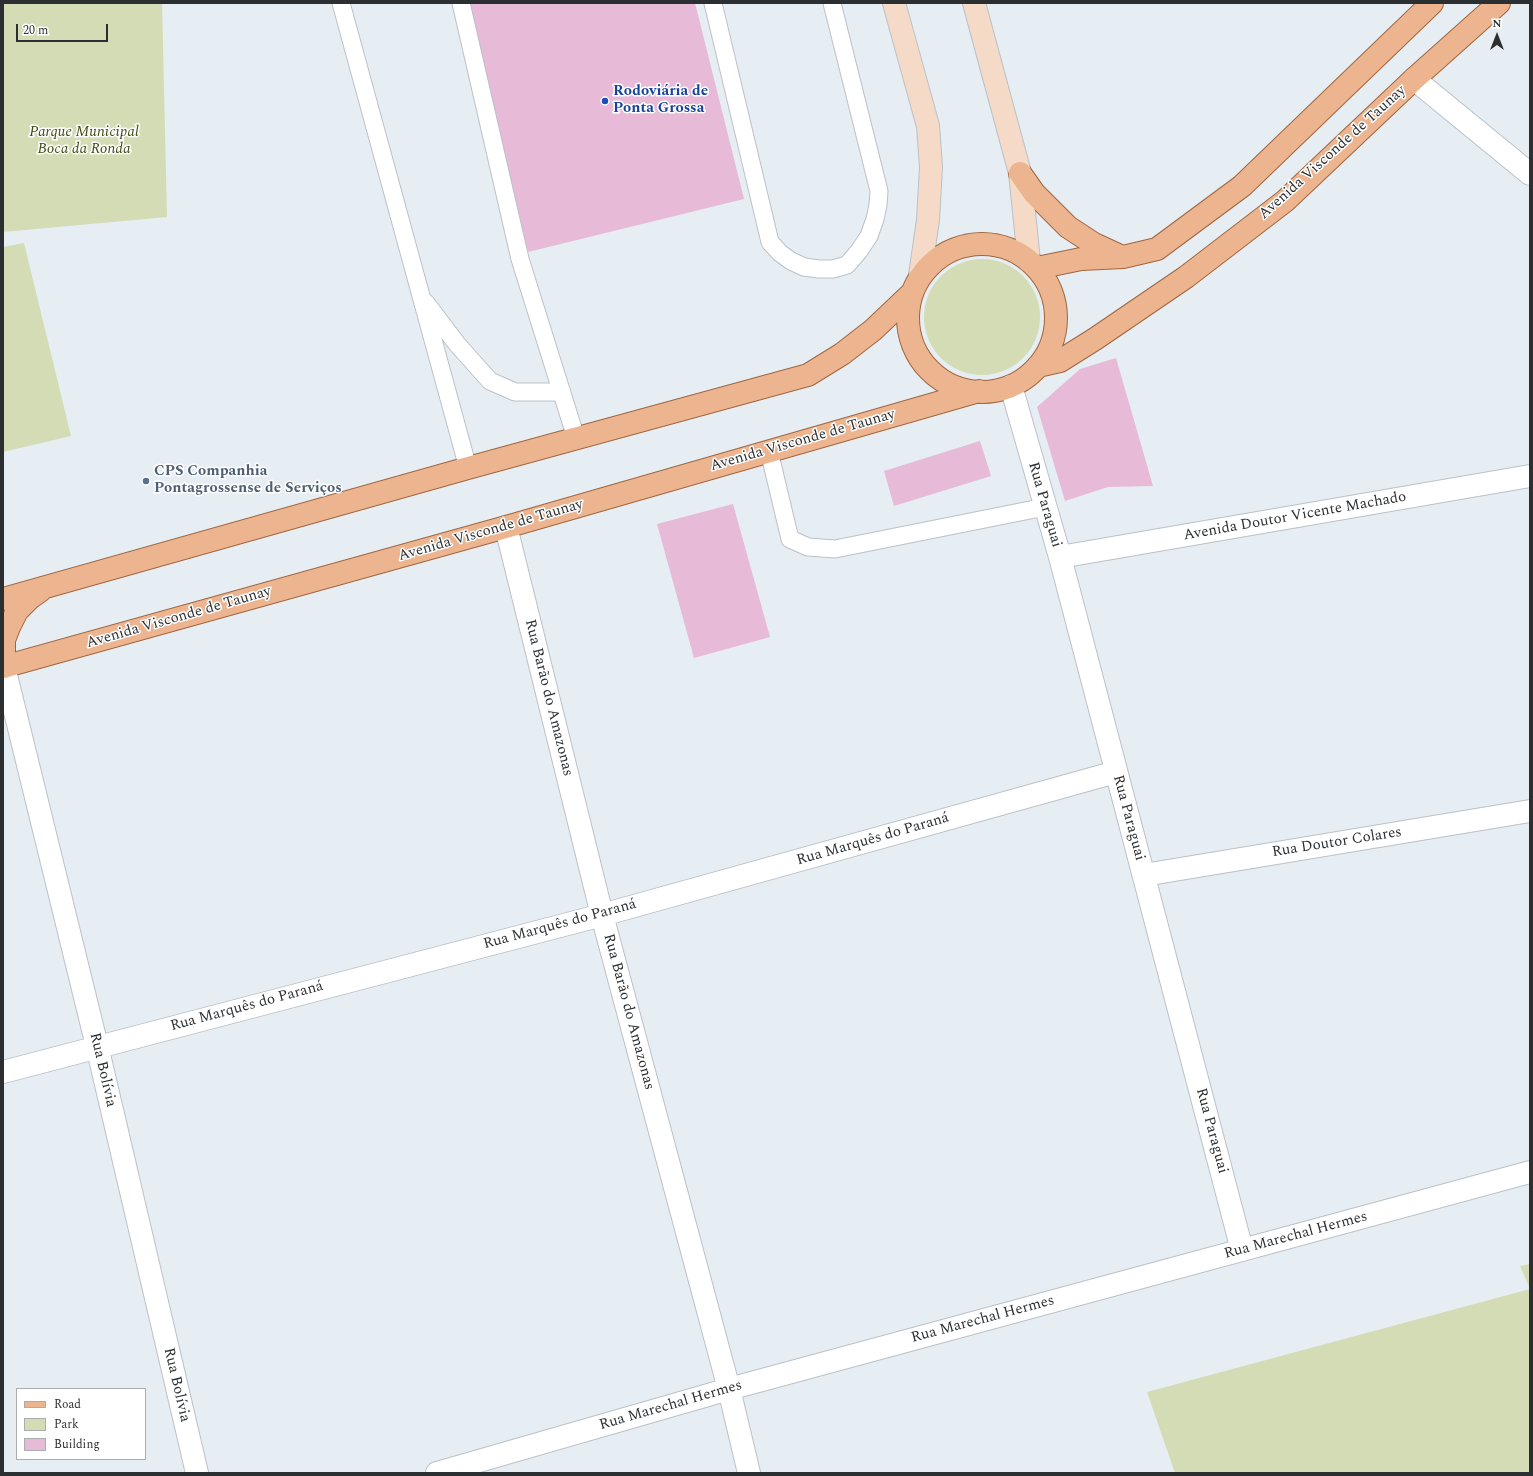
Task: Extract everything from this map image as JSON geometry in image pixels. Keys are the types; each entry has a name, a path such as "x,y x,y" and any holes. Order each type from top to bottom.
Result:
{"main road":[{"path":"894,3 928,126 932,167 928,220 916,284"},
{"path":"974,3 1020,173 1033,265 1081,259 1123,257 1156,249 1242,186 1432,3"},
{"name":"Avenida Visconde de Taunay","path":"1038,366 1060,361 1095,339 1192,272 1285,201 1414,79 1498,3"},
{"path":"1020,173 1034,193 1068,227 1094,244 1123,257"},
{"name":"Avenida Visconde de Taunay","path":"3,599 468,468 808,375 842,354 874,330 916,284 933,261 949,251 968,245 987,244 1006,247 1023,256 1033,265 1048,284 1054,302 1056,319 1054,336 1048,352 1038,366 1026,377 1011,386 996,390 979,391 963,389 947,383 934,374 922,362 914,349 908,330 907,311 916,284"},
{"name":"Avenida Visconde de Taunay","path":"3,667 506,527 979,391"},
{"path":"3,667 4,640 9,627 18,612 30,598 44,588"}],"street":[{"path":"1414,79 1530,174"},
{"name":"Rua Paraguai","path":"1011,386 1060,558 1242,1250"},
{"name":"Avenida Doutor Vicente Machado","path":"1060,558 1530,476"},
{"name":"Rua Barão do Amazonas","path":"506,527 602,915 729,1389 749,1473"},
{"name":"Rua Bolívia","path":"3,667 97,1046 197,1473"},
{"name":"Rua Marquês do Paraná","path":"3,1072 97,1046 602,915 1116,772"},
{"name":"Rua Doutor Colares","path":"1144,875 1530,810"},
{"name":"Rua Marechal Hermes","path":"437,1473 729,1389 1530,1172"}],"lane":[{"path":"341,3 468,468"},
{"path":"461,3 520,259 576,438"},
{"path":"713,3 770,242 780,253 791,261 804,267 833,269 847,264 859,251 869,236 875,219 879,191 832,3"},
{"path":"421,297 457,344 490,381 515,392 562,392"},
{"path":"769,451 790,539 808,547 835,549 1045,507"}],"green space":[{"name":"Parque Municipal Boca da Ronda","path":"3,3 162,3 167,217 3,232"},
{"path":"24,243 71,436 3,452 3,247"},
{"path":"982,259 993,260 1004,264 1023,276 1035,295 1039,306 1039,328 1035,339 1023,358 1004,370 993,374 982,375 971,374 960,370 941,358 929,339 925,328 924,317 925,306 929,295 941,276 960,264 971,260"},
{"path":"1530,1264 1530,1289 1520,1266"},
{"path":"1530,1289 1530,1473 1175,1473 1147,1392"}],"building":[{"name":"Rodoviária de Ponta Grossa","path":"466,3 695,3 744,199 528,252"},
{"path":"1116,358 1153,486 1108,487 1065,501 1037,407 1080,369"},
{"path":"980,441 991,476 894,506 884,471"},
{"path":"733,504 770,637 694,658 657,524"}],"place":[{"name":"Rodoviária de Ponta Grossa","path":"605,101"},
{"name":"CPS Companhia Pontagrossense de Serviços","path":"146,481"}]}
